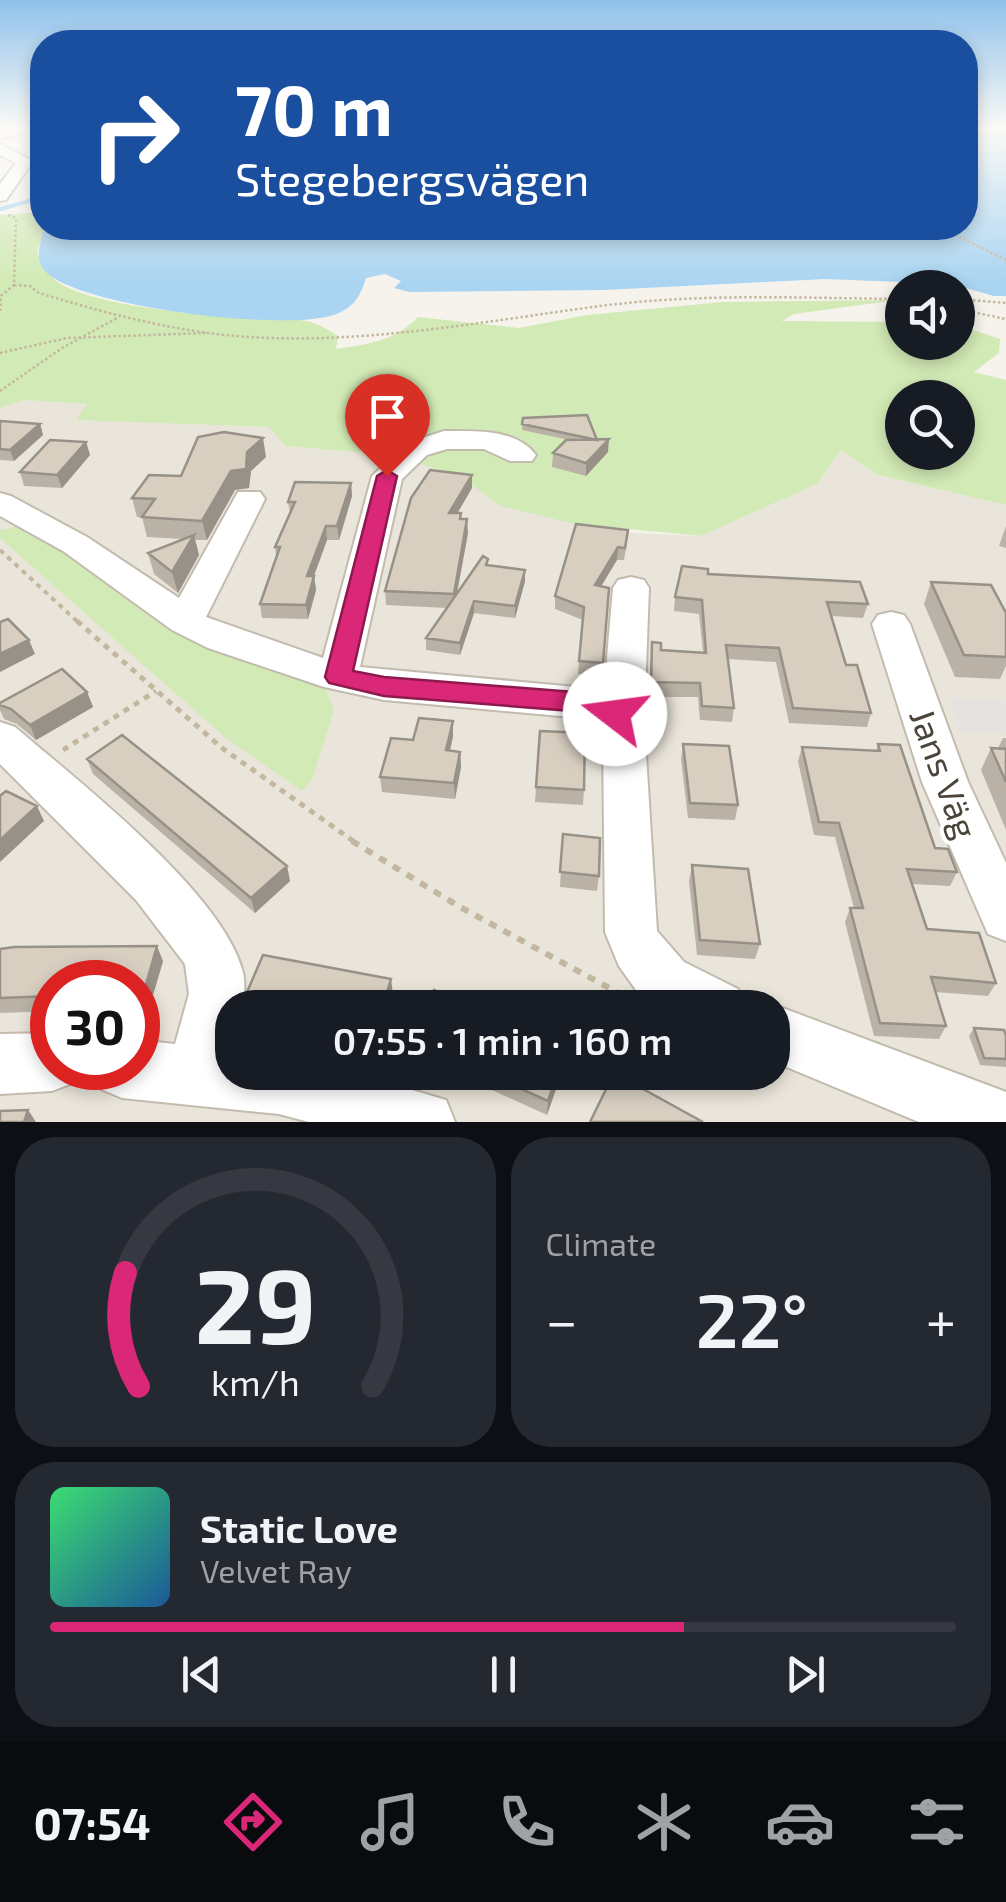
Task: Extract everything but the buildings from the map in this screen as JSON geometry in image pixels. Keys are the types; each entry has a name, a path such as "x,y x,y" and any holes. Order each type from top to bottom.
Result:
{"street":[{"path":"338,677 387,476 417,449 444,440 489,440 514,449 521,456"},
{"path":"186,620 249,498"},
{"path":"0,503 76,544 186,620 222,639 338,677 384,686 587,703 615,714 623,722"},
{"path":"631,588 623,722 630,932 642,960 659,978 683,990"},
{"name":"Jans Väg","path":"891,624 945,782 1006,918"},
{"path":"17,754 196,932 209,951 216,970 216,990 195,1073"},
{"path":"790,1039 1004,1122"},
{"path":"0,1064 30,1063"},
{"path":"160,1071 279,1084 424,1122"}],"path":[{"path":"0,213 16,218 14,285"},
{"path":"966,240 1006,260"},
{"path":"0,312 1,296 14,285 30,286 39,293 119,318 210,333 280,338 362,335 530,319 618,305 728,298 885,297"},
{"path":"975,300 1006,303"},
{"path":"975,313 1006,319"},
{"path":"0,391 119,318"},
{"path":"0,353 81,338 210,333"},
{"path":"0,550 156,691 301,807 410,878 613,990"},
{"path":"17,754 156,691"}],"shaded area":[{"path":"23,400 88,404 77,419 269,427 287,446 390,455 459,476 575,524 634,533 701,536 817,484 841,450 878,475 1006,505 1006,1122 0,1122 0,408"},
{"path":"949,698 1006,702 1006,734 961,731"}],"green space":[{"path":"30,213 30,240 41,240 37,253 54,279 69,288 151,308 308,321 338,336 336,349 390,337 418,317 519,328 587,315 723,302 885,300 794,314 782,321 885,322 885,360 975,360 975,331 1000,339 999,353 974,372 1006,380 1006,505 878,475 841,450 817,484 701,536 575,524 501,506 459,476 390,455 286,446 269,427 76,420 87,404 23,400 0,408 0,215"},
{"path":"28,525 324,684 334,710 313,777 302,791 227,739 0,538 0,530"}],"water":[{"path":"978,180 1006,180 1006,296 975,291 975,270 885,270 885,281 825,279 604,290 409,292 394,288 401,281 385,274 366,278 357,298 339,313 315,319 279,320 188,313 98,296 65,284 45,271 39,260 41,240 978,240"}],"waterway":[{"path":"1,209 30,201"}],"route":[{"path":"387,476 338,677 384,686 566,700 603,707 615,714"}]}
